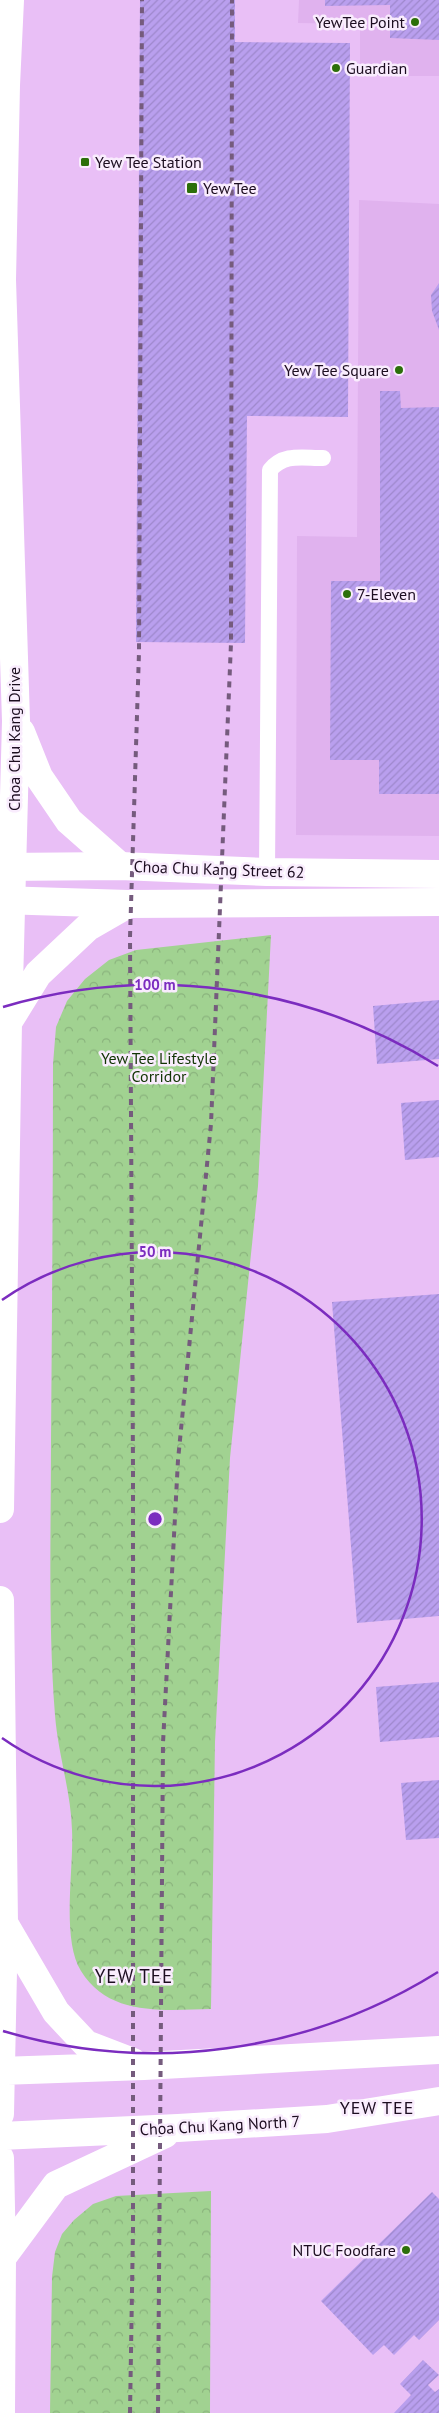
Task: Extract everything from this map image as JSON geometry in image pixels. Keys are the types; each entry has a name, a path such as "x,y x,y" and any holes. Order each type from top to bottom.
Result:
{"main road":[{"name":"Choa Chu Kang Drive","path":"0,1509 8,1022 6,867 16,722 2,280 6,85 10,0"},
{"path":"16,722 39,777 69,820 120,866"},
{"name":"Choa Chu Kang Street 62","path":"6,867 120,866 267,872 439,874"},
{"name":"Choa Chu Kang Street 62","path":"6,900 128,904 439,902"},
{"path":"8,1022 38,974 88,927 128,904"},
{"path":"0,1600 4,1923 0,2114"},
{"path":"4,1923 56,2012 86,2044 144,2066"},
{"path":"0,2070 144,2066 439,2050"},
{"name":"Choa Chu Kang North 7","path":"0,2136 327,2119 439,2101"},
{"path":"2,2258 56,2184 178,2128"},
{"path":"0,2158 2,2258 1,2413"}],"lane":[{"path":"267,872 270,470 277,461 289,458 322,458"}],"shaded area":[{"path":"299,0 439,0 439,76 360,76 360,24 298,23"},
{"name":"Yew Tee Square","path":"359,200 439,204 439,836 296,835 297,536 357,537"}],"green space":[{"name":"Yew Tee Lifestyle Corridor","path":"271,935 258,1186 230,1458 215,1742 211,2009 157,2010 139,2008 122,2004 93,1986 81,1971 71,1941 72,1830 55,1715 51,1612 53,1064 56,1027 67,1001 85,979 109,960 136,950"},
{"path":"211,2191 210,2413 50,2413 52,2277 55,2252 62,2234 74,2220 93,2204 116,2196"}],"building":[{"path":"140,0 235,0 235,42 350,43 348,417 247,416 245,643 136,642"},
{"name":"YewTee Point","path":"325,0 439,0 439,40 390,38 390,5 325,6"},
{"path":"439,283 439,330 432,311 431,295"},
{"path":"380,391 400,391 401,408 439,407 439,794 379,794 379,760 330,760 331,581 380,581"},
{"path":"439,1000 439,1059 377,1064 373,1006"},
{"path":"439,1100 439,1157 405,1160 401,1103"},
{"path":"439,1294 439,1616 357,1623 332,1302"},
{"path":"439,1682 439,1737 380,1742 376,1687"},
{"path":"439,1780 439,1838 406,1840 401,1783"},
{"name":"NTUC Foodfare","path":"432,2192 439,2199 439,2320 419,2340 414,2335 394,2355 384,2345 373,2355 321,2301"},
{"path":"423,2360 439,2375 428,2385 435,2392 439,2389 439,2413 394,2413 411,2395 400,2384"}],"railway":[{"path":"130,2413 133,2230 133,1467 130,937 139,652 142,0"},
{"path":"158,2413 163,1743 178,1460 211,1124 231,643 232,0"}],"place":[{"name":"YewTee Point","path":"415,22"},
{"name":"Guardian","path":"336,68"},
{"name":"Yew Tee Station","path":"85,162"},
{"name":"Yew Tee","path":"192,188"},
{"name":"Yew Tee Square","path":"399,370"},
{"name":"7-Eleven","path":"347,594"},
{"name":"NTUC Foodfare","path":"406,2250"}],"district":[{"name":"YEW TEE","path":"134,1976"},
{"name":"YEW TEE","path":"377,2108"}]}
